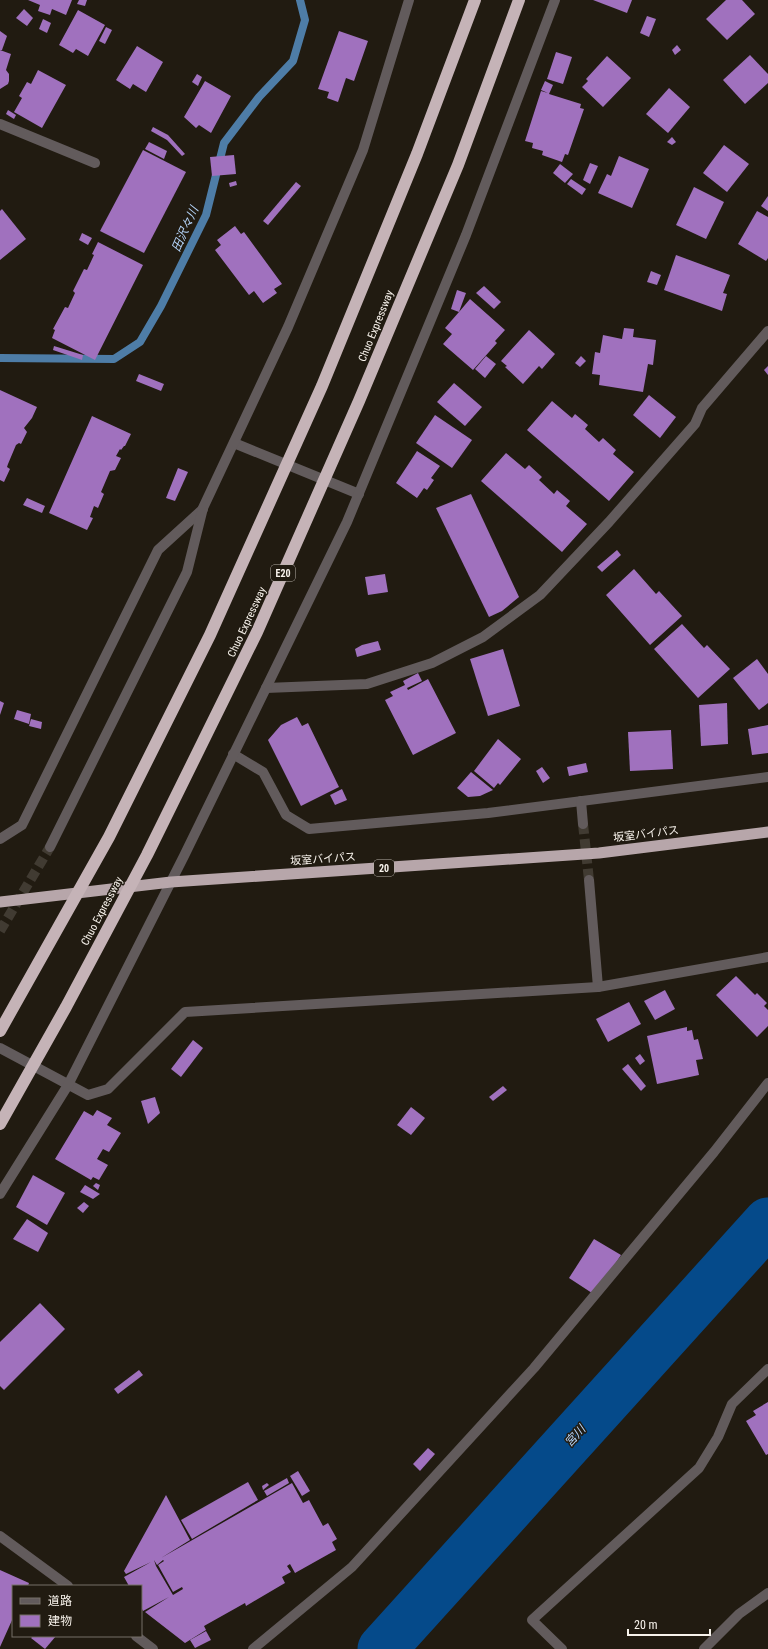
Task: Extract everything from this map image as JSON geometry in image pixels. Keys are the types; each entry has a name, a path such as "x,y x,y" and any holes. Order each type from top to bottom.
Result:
{"highway":[{"path":"0,1031 109,837 210,635 322,386 417,154 475,0"},
{"name":"Chuo Expressway","path":"0,1124 66,1007 147,855 258,632 359,401 458,165 519,0"},
{"name":"坂室バイパス","path":"0,902 171,882 599,853 768,832"}],"street":[{"path":"50,848 187,572 203,508 288,327 363,150 409,0"},
{"path":"0,1194 68,1085 171,882 359,494 466,235 555,0"},
{"path":"0,124 95,163"},
{"path":"266,688 367,684 432,663 483,637 540,595 609,522 695,424 702,408 768,331"},
{"path":"234,443 359,494"},
{"path":"0,839 22,825 158,550 203,508"},
{"path":"234,754 263,772 286,815 309,830 488,813 768,777"},
{"path":"581,801 583,824"},
{"path":"589,880 598,987"},
{"path":"0,1048 88,1095 108,1089 185,1012 598,987 768,958"},
{"path":"253,1649 352,1567 534,1368 714,1152 768,1083"},
{"path":"562,1649 532,1620 699,1468 718,1436 732,1404 768,1369"},
{"path":"0,1536 67,1585"},
{"path":"704,1649 739,1614 768,1593"},
{"path":"137,1637 153,1649"}],"building":[{"path":"28,0 72,0 66,15 52,9 50,15 38,11 40,5"},
{"path":"79,0 87,0 85,6 77,4"},
{"path":"593,0 632,0 627,13"},
{"path":"726,0 742,0 755,14 727,40 706,19"},
{"path":"24,9 33,18 27,26 16,18"},
{"path":"78,10 105,25 88,56 76,49 73,53 59,45"},
{"path":"647,16 656,19 649,37 640,33"},
{"path":"43,19 51,23 47,33 39,29"},
{"path":"106,27 112,30 105,44 99,41"},
{"path":"0,31 7,36 2,50 0,50"},
{"path":"339,31 368,41 354,81 346,78 338,102 327,98 329,92 318,89"},
{"path":"677,45 681,50 675,55 672,50"},
{"path":"137,46 163,62 146,92 133,84 130,89 116,80"},
{"path":"0,50 11,54 6,70 9,74 9,81 8,84 0,89"},
{"path":"556,52 572,57 563,84 547,79"},
{"path":"750,55 768,74 768,83 745,104 723,80"},
{"path":"607,56 631,78 603,107 582,87 588,81 586,79"},
{"path":"38,70 66,85 42,128 14,112 22,98 19,96 27,82 31,84"},
{"path":"197,74 202,77 198,86 192,82"},
{"path":"205,81 231,96 211,133 199,125 196,128 184,117"},
{"path":"545,81 553,85 549,94 581,104 580,108 584,109 568,155 565,154 562,162 542,155 543,151 532,148 533,143 525,141 541,91 548,93 541,90"},
{"path":"669,88 690,107 668,133 646,114"},
{"path":"8,110 16,115 14,119 6,114"},
{"path":"153,127 168,135 185,154 182,156 167,140 151,131"},
{"path":"672,137 676,142 672,145 667,142"},
{"path":"149,142 167,151 164,159 145,149"},
{"path":"724,145 749,164 727,192 703,173"},
{"path":"143,150 186,172 144,253 100,231"},
{"path":"234,155 236,174 212,176 210,157"},
{"path":"619,156 649,169 632,208 598,193 607,174 611,176"},
{"path":"590,163 598,166 590,184 583,180"},
{"path":"560,164 573,174 565,183 553,173"},
{"path":"571,179 586,189 582,195 567,184"},
{"path":"236,181 237,185 230,187 229,183"},
{"path":"296,182 301,186 268,225 263,221"},
{"path":"694,187 724,202 706,239 676,225"},
{"path":"768,196 768,211 761,206"},
{"path":"2,209 26,239 0,260 0,211"},
{"path":"757,211 768,217 768,258 766,261 738,244"},
{"path":"235,226 241,234 244,232 282,284 274,289 277,293 263,303 254,291 249,295 215,250 221,245 217,240"},
{"path":"82,233 92,238 88,245 79,240"},
{"path":"98,242 143,265 95,360 52,338 55,330 53,329 65,307 68,308 75,293 73,291 84,269 87,270"},
{"path":"676,255 730,275 723,293 727,294 722,311 664,290"},
{"path":"651,271 661,275 657,285 647,282"},
{"path":"484,286 501,302 494,309 476,293"},
{"path":"457,290 466,293 459,312 451,309"},
{"path":"470,299 505,330 495,341 497,343 473,370 443,344 452,334 445,328"},
{"path":"624,328 634,329 633,337 656,340 653,365 648,364 643,392 599,385 600,375 592,374 595,352 600,353 603,335 622,339"},
{"path":"529,330 555,354 542,369 539,366 523,384 505,367 507,366 501,361"},
{"path":"54,346 83,355 82,360 53,350"},
{"path":"486,356 496,364 485,378 475,369"},
{"path":"581,356 586,361 580,367 575,363"},
{"path":"768,366 768,375 764,370"},
{"path":"139,374 164,384 161,391 136,381"},
{"path":"454,383 482,407 465,426 437,402"},
{"path":"0,390 37,407 32,418 24,428 27,432 21,444 19,443 16,445 7,467 10,469 4,482 0,480"},
{"path":"649,395 676,417 660,438 633,415"},
{"path":"552,401 572,418 575,414 588,425 585,429 599,442 603,438 616,450 613,454 634,472 609,501 527,430"},
{"path":"435,415 472,440 452,468 416,443"},
{"path":"92,416 131,434 125,446 121,450 120,449 116,456 121,458 115,470 110,471 101,492 104,494 98,508 94,506 90,517 93,518 87,530 49,513"},
{"path":"417,451 440,466 431,478 434,480 427,490 424,488 417,498 396,483"},
{"path":"506,453 525,469 529,465 542,477 539,480 554,494 557,490 570,501 566,506 587,524 562,552 481,481"},
{"path":"178,468 188,472 175,501 166,498"},
{"path":"471,494 519,597 502,611 489,617 436,508"},
{"path":"27,498 45,506 42,513 23,505"},
{"path":"617,550 621,555 602,572 597,567"},
{"path":"634,569 656,594 659,591 682,616 650,645 606,595"},
{"path":"385,574 388,592 368,595 365,577"},
{"path":"682,624 704,648 707,645 730,669 698,698 654,649"},
{"path":"378,641 381,650 357,657 355,649 362,645"},
{"path":"503,649 520,706 488,716 470,659"},
{"path":"757,659 768,674 768,703 759,710 733,678"},
{"path":"418,673 422,681 407,688 408,690 428,679 456,733 413,755 385,700 393,696 390,692 405,685 403,681"},
{"path":"0,701 4,703 0,715"},
{"path":"727,703 728,744 701,746 699,705"},
{"path":"17,710 31,714 29,724 14,719"},
{"path":"297,717 302,726 308,723 339,787 301,806 268,740 281,725"},
{"path":"31,719 42,722 41,729 29,726"},
{"path":"768,725 768,753 752,755 748,729"},
{"path":"671,730 673,769 630,771 628,732"},
{"path":"498,739 521,759 500,785 498,783 494,788 474,771"},
{"path":"586,763 588,772 569,776 567,767"},
{"path":"542,767 550,778 543,783 536,771"},
{"path":"471,772 493,790 480,796 468,797 457,788"},
{"path":"342,789 347,800 335,805 330,795"},
{"path":"736,976 755,995 757,993 767,1003 764,1006 768,1010 768,1026 757,1037 716,995"},
{"path":"665,990 675,1009 655,1020 644,1001"},
{"path":"629,1002 641,1024 608,1042 596,1019"},
{"path":"687,1027 687,1031 692,1030 694,1040 698,1039 703,1059 696,1060 699,1075 657,1084 647,1036"},
{"path":"193,1040 203,1048 181,1077 171,1069"},
{"path":"640,1054 645,1061 640,1065 635,1058"},
{"path":"628,1064 646,1086 641,1091 622,1069"},
{"path":"503,1086 507,1090 493,1101 489,1097"},
{"path":"155,1097 160,1113 148,1124 141,1101"},
{"path":"411,1107 425,1118 411,1135 397,1125"},
{"path":"97,1110 112,1118 107,1125 121,1133 109,1152 103,1149 97,1159 108,1165 99,1180 93,1177 91,1180 55,1159 84,1111 93,1116"},
{"path":"33,1175 65,1193 47,1225 16,1207"},
{"path":"96,1183 100,1185 98,1190 93,1186"},
{"path":"85,1185 100,1194 93,1199 80,1192"},
{"path":"84,1202 89,1206 83,1213 77,1208"},
{"path":"27,1219 48,1233 38,1252 13,1239"},
{"path":"594,1239 621,1255 595,1295 569,1278"},
{"path":"40,1303 65,1329 4,1390 0,1386 0,1342"},
{"path":"139,1370 143,1375 118,1394 114,1389"},
{"path":"768,1402 768,1454 766,1455 746,1421 756,1415 753,1411"},
{"path":"428,1448 435,1454 420,1471 413,1464"},
{"path":"298,1471 310,1491 302,1496 290,1476"},
{"path":"287,1478 289,1483 267,1496 264,1491"},
{"path":"248,1482 258,1500 192,1539 181,1520"},
{"path":"267,1483 269,1485 263,1490 262,1486"},
{"path":"292,1483 303,1503 309,1500 323,1526 328,1523 337,1539 332,1542 336,1550 295,1573 290,1564 287,1566 291,1572 282,1577 285,1583 246,1606 245,1603 204,1626 206,1630 185,1643 145,1612 169,1597 143,1611 142,1585 128,1585 124,1577 151,1562 126,1574 124,1571 166,1495 190,1540 161,1558","holes":["154,1560 157,1565 163,1560 164,1561 158,1565 173,1592 182,1587 183,1589 173,1595"]},
{"path":"0,1570 29,1583 28,1585 12,1585 12,1620 0,1647"},
{"path":"206,1631 211,1640 195,1648 190,1640"},
{"path":"32,1637 55,1637 45,1649 31,1638"}],"waterway":[{"name":"田沢々川","path":"0,358 114,359 140,342 161,306 206,215 224,143 259,97 293,61 305,20 300,0"},
{"name":"宮川","path":"382,1649 768,1222"}],"tunnel":[{"path":"583,824 589,880"},
{"path":"0,931 50,847"}]}
